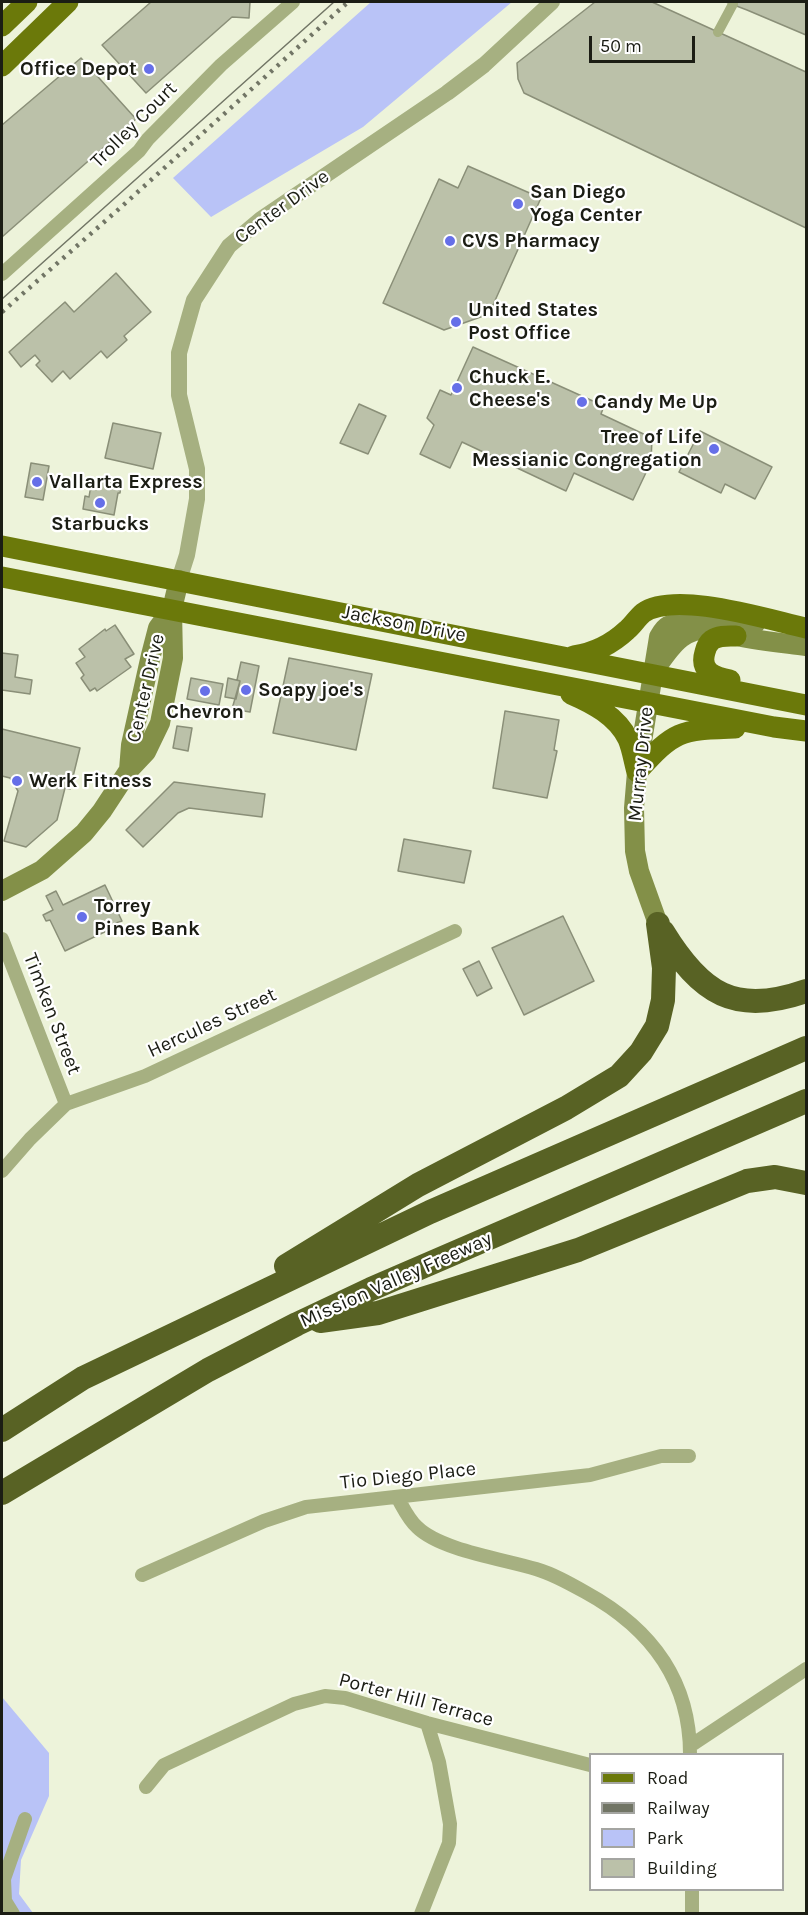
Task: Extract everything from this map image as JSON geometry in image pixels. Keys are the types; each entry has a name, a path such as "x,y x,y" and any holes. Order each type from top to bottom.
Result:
{"highway":[{"path":"658,924 676,953 696,977 716,992 741,1000 762,1001 784,998 807,991"},
{"path":"174,1334 418,1185 566,1108 619,1076 641,1052 657,1026 663,1000 664,968 658,924"},
{"path":"2,1417 430,1212 807,1048"},
{"name":"Mission Valley Freeway","path":"2,1493 208,1370 297,1324 371,1289 807,1101"},
{"path":"297,1324 378,1313 579,1250 747,1181 775,1177 807,1183"},
{"path":"2,1430 84,1377"}],"main road":[{"path":"2,26 27,2"},
{"path":"2,66 68,2"},
{"name":"Jackson Drive","path":"2,546 807,704"},
{"name":"Jackson Drive","path":"2,577 774,727 807,731"},
{"name":"Center Drive","path":"2,891 42,870 84,833 102,811 129,770 146,752 160,723 173,658 172,609 179,580"},
{"path":"567,657 599,649 626,631 644,613 668,604 722,609 807,629"},
{"name":"Murray Drive","path":"658,924 646,894 635,851 634,808 637,772 659,637 666,627 682,620 726,621 807,629"},
{"name":"Murray Drive","path":"653,673 673,643 689,633 705,630 720,630 736,636 807,646"},
{"path":"736,636 717,638 706,647 703,658 707,671 714,677 788,692 807,704"},
{"path":"396,653 401,642 408,640 454,648 495,642"},
{"path":"540,680 590,702 608,715 628,739 637,772"},
{"path":"637,772 663,744 686,732 701,729 774,727"}],"street":[{"name":"Trolley Court","path":"2,274 139,151 221,64 293,2"},
{"name":"Center Drive","path":"179,580 187,555 197,499 197,469 179,395 179,353 194,300 205,282 229,246 261,219 447,93 484,65 552,2"},
{"path":"718,32 733,4"},
{"name":"Hercules Street","path":"2,1171 30,1139 66,1104 145,1076 456,931"},
{"name":"Timken Street","path":"2,939 66,1104"},
{"name":"Tio Diego Place","path":"142,1575 264,1521 306,1507 590,1475 662,1456 689,1456"},
{"path":"397,1497 416,1527 434,1540 538,1570 567,1582 622,1614 650,1641 670,1672 684,1706 690,1750 807,1669"},
{"name":"Porter Hill Terrace","path":"146,1787 164,1765 294,1704 325,1696 345,1698 427,1723 589,1764"},
{"path":"421,1914 449,1843 450,1824 439,1762 427,1723"},
{"path":"13,1914 5,1901 4,1879 25,1819"},
{"path":"692,1891 692,1914"}],"green space":[{"path":"371,2 512,2 363,127 211,217 173,178"},
{"path":"2,1697 49,1753 49,1796 21,1860 19,1894 33,1913 2,1913"}],"building":[{"name":"Office Depot","path":"151,2 250,2 249,18 232,17 146,93 102,45"},
{"path":"595,2 652,2 806,72 806,228 524,93 518,79 517,63"},
{"path":"726,2 806,2 806,35 747,10"},
{"path":"81,58 136,119 2,237 2,125"},
{"path":"468,166 541,198 489,314 444,330 383,303 439,179 458,188"},
{"path":"116,273 151,312 124,336 127,340 107,358 101,351 70,379 63,371 52,382 36,365 40,361 35,355 21,367 9,352 65,302 74,312"},
{"path":"473,347 604,406 601,414 652,438 651,462 633,500 574,473 566,491 462,442 450,468 420,454 434,425 427,418 440,390 451,395"},
{"path":"359,404 386,416 368,454 340,443"},
{"path":"113,423 161,433 153,469 105,458"},
{"name":"Tree of Life Messianic Congregation","path":"700,431 772,467 755,499 725,484 721,493 679,472"},
{"name":"Vallarta Express","path":"31,463 49,466 43,500 25,497"},
{"name":"Starbucks","path":"92,479 121,485 114,515 83,509 85,496 89,497"},
{"path":"115,625 134,654 125,659 131,667 97,691 95,688 90,691 81,678 84,675 76,663 85,657 79,649 105,629 106,631"},
{"path":"2,653 18,655 15,677 32,680 30,694 2,690"},
{"path":"289,658 372,674 356,750 273,733"},
{"name":"Soapy joe's","path":"241,662 259,666 250,712 232,709 240,681 237,680"},
{"name":"Chevron","path":"191,678 223,684 219,705 187,699"},
{"path":"228,678 240,681 236,699 225,697"},
{"path":"505,711 559,720 554,750 557,751 547,798 493,788"},
{"path":"177,726 192,728 188,751 173,748"},
{"path":"2,729 80,748 70,789 65,788 57,820 26,847 4,841 18,791 10,778 2,776"},
{"path":"174,782 265,794 262,817 189,808 178,813 143,847 126,830"},
{"path":"404,839 471,851 464,883 398,871"},
{"name":"Torrey Pines Bank","path":"105,885 122,921 116,923 117,926 65,951 50,920 46,921 43,915 53,910 46,896 56,891 63,905"},
{"path":"563,916 594,981 524,1015 492,948"},
{"path":"479,961 492,988 477,996 463,969"}],"tram line":[{"path":"2,299 334,2"}],"railway":[{"path":"2,312 348,2"}],"place":[{"name":"Office Depot","path":"149,69"},
{"name":"San Diego Yoga Center","path":"518,204"},
{"name":"CVS Pharmacy","path":"450,241"},
{"name":"United States Post Office","path":"456,322"},
{"name":"Chuck E. Cheese's","path":"457,388"},
{"name":"Candy Me Up","path":"582,402"},
{"name":"Tree of Life Messianic Congregation","path":"714,449"},
{"name":"Vallarta Express","path":"37,482"},
{"name":"Starbucks","path":"100,503"},
{"name":"Soapy joe's","path":"246,690"},
{"name":"Chevron","path":"205,691"},
{"name":"Werk Fitness","path":"17,781"},
{"name":"Torrey Pines Bank","path":"82,917"}]}
